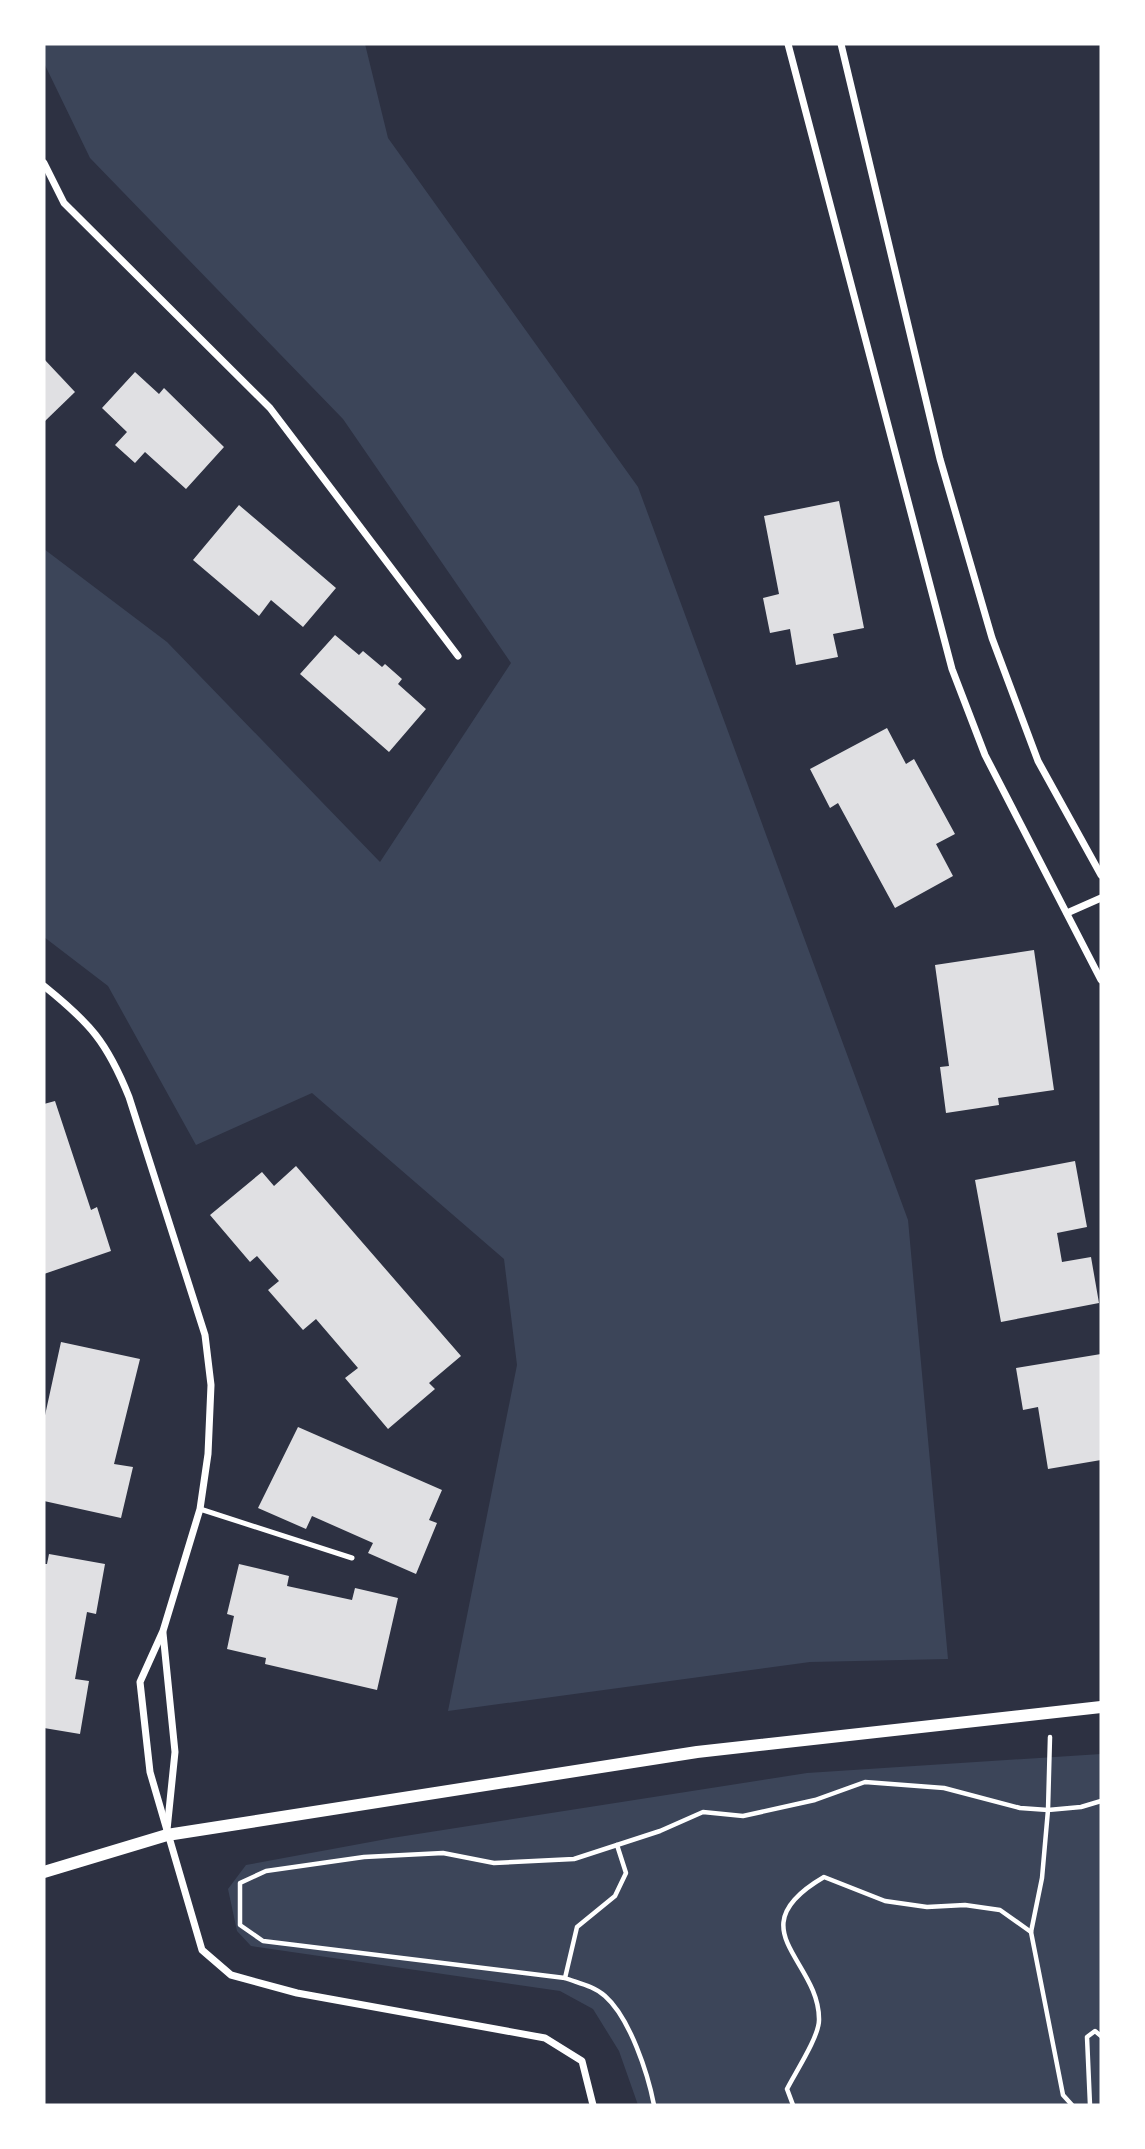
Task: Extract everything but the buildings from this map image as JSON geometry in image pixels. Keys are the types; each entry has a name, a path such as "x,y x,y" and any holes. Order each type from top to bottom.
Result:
{"street":[{"path":"788,44 952,669 985,755 1101,980"},
{"path":"841,44 936,446 992,638 1038,761 1101,875"},
{"path":"44,163 64,203 270,408 458,656"},
{"path":"1067,914 1101,898"},
{"path":"44,986 86,1020 115,1061 205,1335 211,1385 208,1454 200,1509 163,1631 140,1682 150,1772 202,1950 231,1975 297,1993 545,2038 582,2061 593,2105"},
{"path":"163,1631 174,1752 167,1835"},
{"path":"44,1872 167,1835 697,1752 1101,1707"}],"lane":[{"path":"200,1509 352,1558"}],"path":[{"path":"1051,1712 1048,1810 1042,1878 1031,1932 1063,2095 1072,2105"},
{"path":"654,2105 649,2078 619,2012 604,1995 565,1978 262,1941 240,1925 240,1883 266,1871 364,1857 443,1853 494,1863 574,1859 660,1832 703,1812 743,1816 815,1800 865,1782 944,1788 1020,1808 1048,1810 1081,1807 1101,1801"},
{"path":"565,1978 578,1927 615,1895 626,1873 617,1845"},
{"path":"793,2105 787,2089 820,2023 811,1984 788,1949 782,1932 787,1912 809,1885 824,1877 885,1901 926,1907 985,1906 1000,1910 1031,1932"},
{"path":"1090,2105 1087,2037 1096,2031 1101,2036"}],"shaded area":[{"path":"44,44 365,44 388,138 638,487 908,1220 948,1659 810,1662 448,1711 517,1365 504,1259 312,1093 196,1145 108,986 44,937 44,549 167,642 380,862 511,663 343,419 90,158 44,63"},
{"path":"1101,1754 1101,2105 638,2105 619,2051 593,2009 560,1991 251,1946 237,1931 228,1889 246,1865 392,1838 807,1773"}]}
